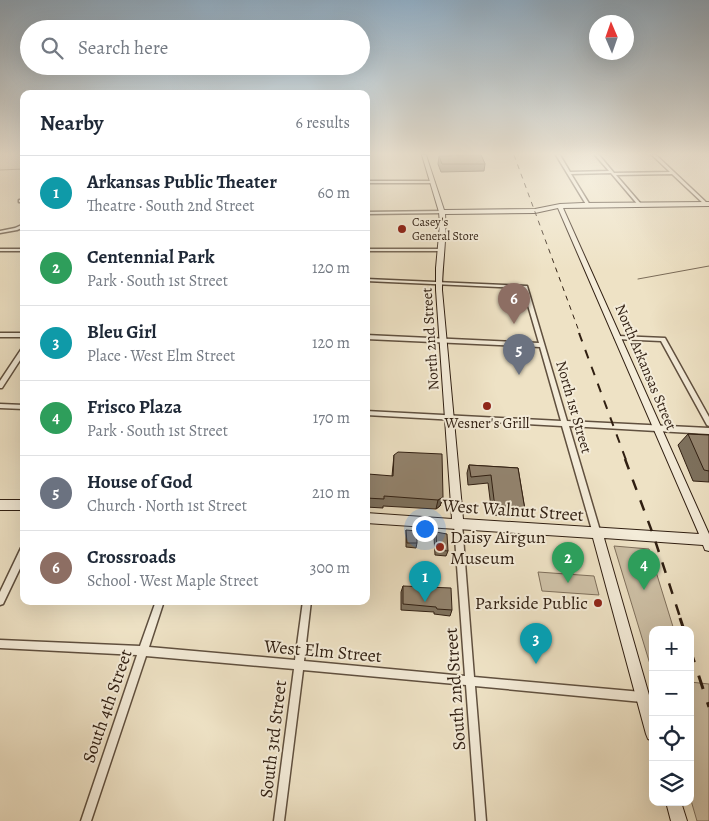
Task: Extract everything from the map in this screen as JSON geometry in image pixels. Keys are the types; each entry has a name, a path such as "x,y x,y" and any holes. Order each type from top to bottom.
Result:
{"main road":[{"name":"North 2nd Street","path":"436,193 442,212 443,224 440,285 458,524"},
{"path":"442,212 535,211 560,206 588,205 707,204"},
{"name":"North Arkansas Street","path":"560,206 708,542"},
{"path":"0,505 20,505"},
{"name":"West Walnut Street","path":"370,518 708,542"},
{"path":"597,534 649,721"},
{"path":"674,806 679,821"}],"street":[{"path":"581,193 588,205"},
{"path":"630,193 640,205"},
{"path":"695,193 707,204"},
{"path":"370,213 442,212"},
{"path":"0,232 20,227"},
{"path":"0,250 20,250"},
{"path":"370,250 442,250"},
{"path":"370,280 440,285"},
{"name":"North 1st Street","path":"440,285 525,287 597,534"},
{"path":"0,335 20,335"},
{"path":"370,337 542,345"},
{"path":"618,338 663,339 709,423"},
{"path":"0,386 20,355"},
{"path":"0,406 20,407"},
{"path":"370,414 709,431"},
{"name":"South 2nd Street","path":"458,524 481,821"},
{"path":"0,601 20,559"},
{"name":"South 4th Street","path":"86,821 159,605"},
{"name":"South 3rd Street","path":"279,821 307,605"},
{"name":"West Elm Street","path":"0,644 143,652 642,697"}],"shaded area":[{"path":"614,546 649,549 673,626 649,626 649,661"},
{"path":"538,572 594,576 599,595 542,591"},
{"path":"694,682 709,684 709,821 697,821 693,806"}],"building":[{"path":"688,434 709,435 709,471 704,470"},
{"path":"398,452 442,454 443,497 438,500 384,496 384,499 370,498 370,474 393,476 394,455"},
{"path":"469,465 518,468 525,510 495,508 491,475 471,477"},
{"path":"406,530 417,531 417,543 407,543"},
{"path":"436,532 447,534 448,551 437,550"},
{"path":"403,586 451,588 452,610 403,604"}],"waterway":[{"path":"638,279 709,266"}],"railway":[{"path":"528,193 580,334"},
{"path":"579,333 626,460"},
{"path":"625,459 654,537 681,620"},
{"path":"680,618 683,626"},
{"path":"694,661 709,707"}],"place":[{"name":"Casey's General Store","path":"402,229"},
{"name":"Crossroads","path":"514,324"},
{"name":"House of God","path":"519,375"},
{"name":"Wesner's Grill","path":"487,406"},
{"name":"Daisy Airgun Museum","path":"440,547"},
{"name":"Centennial Park","path":"568,583"},
{"name":"Frisco Plaza","path":"644,590"},
{"name":"Arkansas Public Theater","path":"425,602"},
{"name":"Parkside Public","path":"598,603"},
{"name":"Bleu Girl","path":"536,664"}]}
